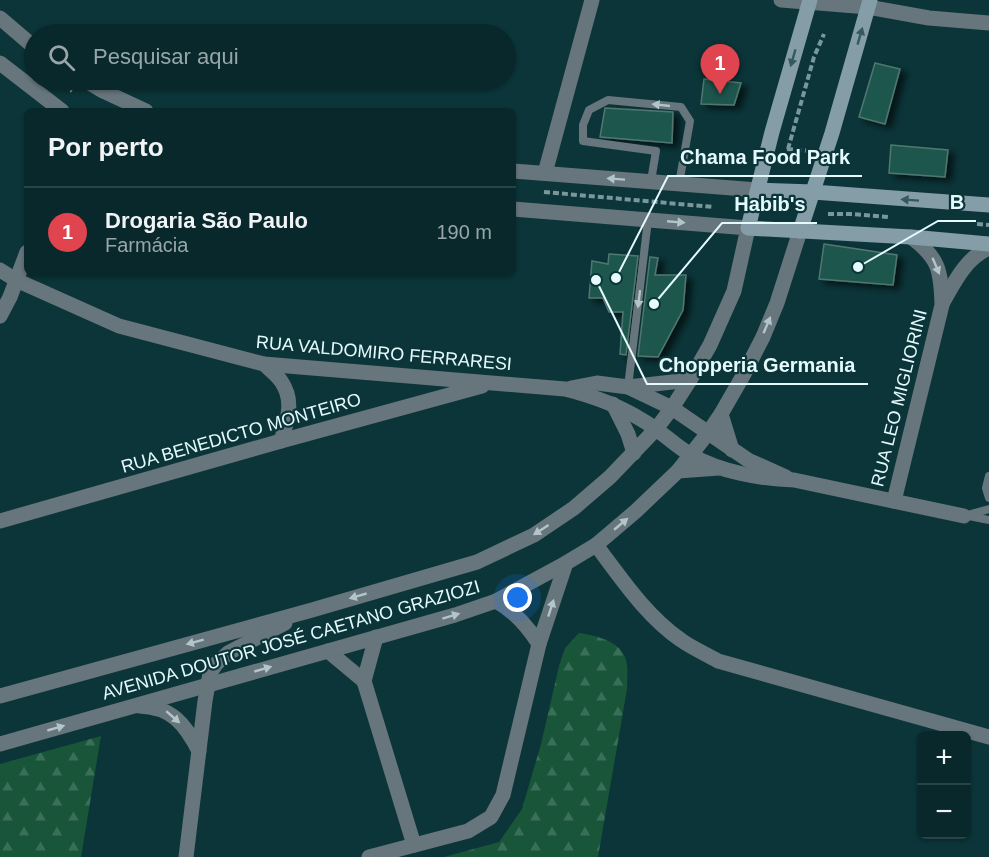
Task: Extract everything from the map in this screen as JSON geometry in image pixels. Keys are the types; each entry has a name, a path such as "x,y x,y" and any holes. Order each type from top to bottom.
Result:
{"main road":[{"path":"810,1 748,228 989,244"},
{"path":"800,231 869,4"},
{"path":"758,190 989,205"}],"street":[{"path":"545,173 592,0"},
{"path":"781,0 869,4 929,18 989,23"},
{"path":"0,18 24,39"},
{"path":"0,63 24,82"},
{"path":"35,90 58,108"},
{"path":"101,90 140,108"},
{"path":"516,171 758,190"},
{"path":"516,209 748,228"},
{"name":"AVENIDA DOUTOR JOSÉ CAETANO GRAZIOZI","path":"0,696 477,562 534,535 574,508 610,477 656,429 672,408 710,345 734,291 748,228"},
{"name":"AVENIDA DOUTOR JOSÉ CAETANO GRAZIOZI","path":"0,744 455,615 496,601 596,545 678,471 708,433 744,374 763,337 777,303 800,231"},
{"name":"RUA LEO MIGLIORINI","path":"910,237 933,257 941,278 942,305"},
{"name":"RUA LEO MIGLIORINI","path":"894,501 942,305 956,279 972,258 989,248"},
{"path":"0,316 24,260"},
{"name":"RUA VALDOMIRO FERRARESI","path":"0,270 16,280 119,326 264,364 565,389 614,404 656,429"},
{"path":"264,364 281,381 288,396 289,415 281,441"},
{"path":"628,387 690,380"},
{"name":"RUA BENEDICTO MONTEIRO","path":"0,522 281,441 494,383"},
{"name":"RUA VALDOMIRO FERRARESI","path":"565,389 597,384 628,387 672,408"},
{"path":"614,404 634,453"},
{"path":"672,408 748,460 794,480"},
{"path":"720,414 732,450"},
{"path":"656,429 692,456 719,468 767,479 794,480 964,516"},
{"path":"678,471 719,468"},
{"path":"596,545 653,616 681,640 718,661 989,737"},
{"path":"369,857 468,831 491,817 503,795 539,644 566,563"},
{"path":"496,601 514,613 539,644"},
{"path":"186,857 210,673 228,653 312,610"},
{"path":"376,637 364,681 414,845"},
{"path":"328,651 364,681"},
{"path":"133,706 149,706 167,711 190,734 199,751"}],"lane":[{"path":"651,181 656,151 583,141 583,125 589,111 608,100 681,107 690,121 680,184"},
{"path":"628,387 648,220"},
{"path":"989,476 986,488 989,498"},
{"path":"964,516 989,509"},
{"path":"964,516 989,520"}],"path":[{"path":"788,149 814,57 824,34"},
{"path":"768,149 825,153"},
{"path":"536,192 699,205"}],"green space":[{"path":"579,633 602,638 616,646 625,657 627,668 627,689 598,857 444,857 499,842 522,809 541,744 559,666 565,648"},
{"path":"101,736 81,857 0,857 0,764"}],"building":[{"path":"875,63 900,69 885,124 859,117"},
{"path":"704,79 741,83 734,105 701,104"},
{"path":"605,108 673,112 672,143 600,137"},
{"path":"891,145 948,150 945,177 889,173"},
{"path":"824,244 897,255 893,285 819,279"},
{"path":"609,254 638,256 626,355 620,354 623,312 609,312 603,298 589,298 592,261 608,264"},
{"path":"650,257 658,258 655,275 686,275 683,310 658,357 638,356"}],"place":[{"name":"Drogaria São Paulo","path":"720,94"},
{"name":"B","path":"858,267"},
{"name":"Chama Food Park","path":"616,278"},
{"name":"Chopperia Germania","path":"596,280"},
{"name":"Habib's","path":"654,304"}]}
